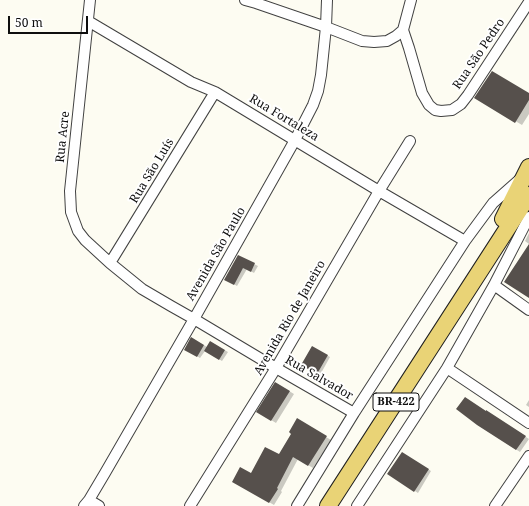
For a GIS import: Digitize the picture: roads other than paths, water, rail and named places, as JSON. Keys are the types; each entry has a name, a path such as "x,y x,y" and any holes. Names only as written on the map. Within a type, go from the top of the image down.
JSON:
{"main road":[{"name":"BR-422","path":"463,297 528,172"},
{"name":"BR-422","path":"328,506 529,195"}],"street":[{"name":"Rua Acre","path":"90,0 70,201 71,212 78,231 85,240 110,263"},
{"path":"245,0 326,27 362,41 374,42 387,41 403,30 411,0"},
{"name":"Avenida São Paulo","path":"86,503 118,451 194,319 295,140 313,105 318,91 321,75 326,27 326,0"},
{"name":"Rua São Pedro","path":"403,30 422,93 429,105 435,110 452,110 461,104 468,95 529,2"},
{"name":"Rua Fortaleza","path":"88,21 191,82 215,92 465,241"},
{"name":"Rua São Luís","path":"110,263 215,92"},
{"name":"Avenida Rio de Janeiro","path":"190,506 276,368 379,191 410,141"},
{"path":"297,506 354,413 465,241 493,203 528,172"},
{"path":"357,506 447,368 494,285 529,217"},
{"name":"Rua Salvador","path":"110,263 142,289 354,413"},
{"path":"494,285 529,310"},
{"path":"447,368 529,423"},
{"path":"495,506 529,456"},
{"path":"86,503 99,506"}]}
